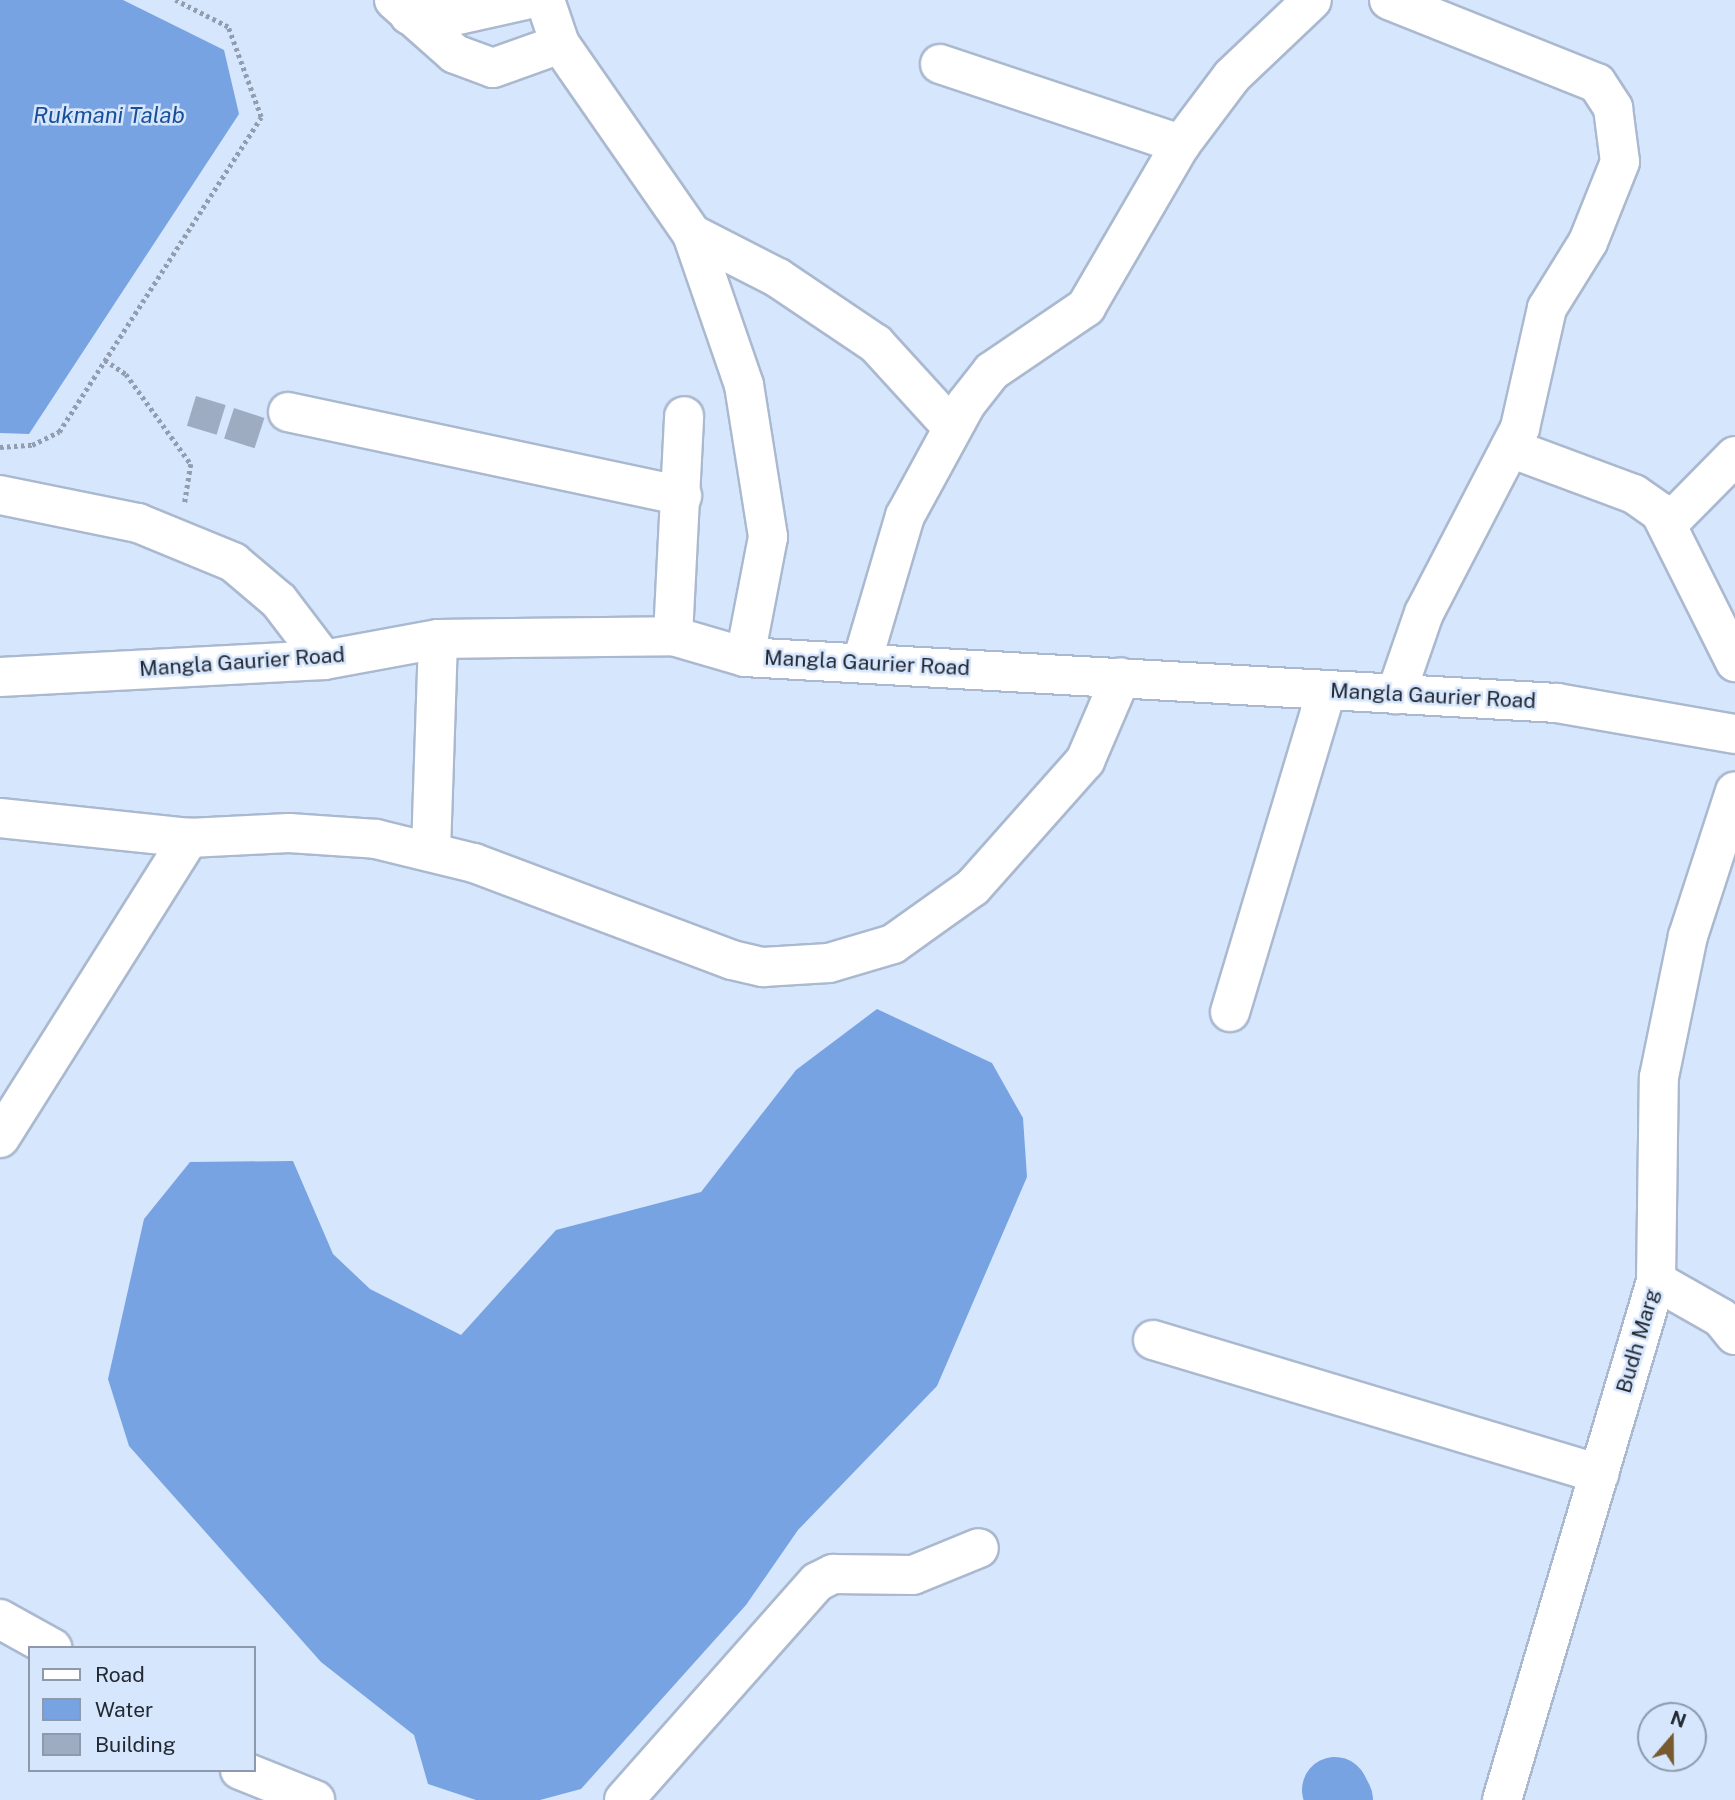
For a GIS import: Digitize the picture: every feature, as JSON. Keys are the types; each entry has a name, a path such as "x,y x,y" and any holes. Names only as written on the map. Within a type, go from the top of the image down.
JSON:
{"street":[{"path":"402,7 449,18 525,0"},
{"path":"545,0 560,44 692,234 744,385 760,465 768,537 745,657"},
{"path":"862,662 891,552 951,426 992,371 1062,327 1102,288 1181,144 1232,76 1312,0"},
{"path":"1389,0 1585,75 1613,108 1617,177 1547,308 1534,382 1510,448 1424,613 1396,694"},
{"path":"402,7 455,54 493,68 560,44"},
{"path":"940,64 1181,144"},
{"path":"692,234 778,278 876,344 951,426"},
{"path":"288,412 682,496"},
{"path":"673,636 684,416"},
{"path":"1510,448 1634,494 1667,525 1735,662"},
{"path":"1667,525 1735,456"},
{"path":"0,495 138,523 233,562 279,601 324,660"},
{"name":"Mangla Gaurier Road","path":"0,677 324,660 438,639 673,636 745,657 1121,677 1610,709 1735,734"},
{"path":"431,851 438,639"},
{"path":"0,818 188,838 338,834 431,851 732,960 763,967 828,963 893,944 965,895 1085,761 1121,677"},
{"path":"1230,1012 1326,691"},
{"name":"Budh Marg","path":"1502,1800 1656,1281 1659,1077 1688,936 1735,791"},
{"path":"0,1138 188,838"},
{"path":"1656,1281 1721,1318 1735,1335"},
{"path":"1153,1340 1599,1474"},
{"path":"624,1800 817,1582 833,1574 925,1572 979,1548"},
{"path":"0,1619 48,1646"},
{"path":"245,1772 314,1800"}],"path":[{"path":"0,447 32,445 59,432 261,117 228,27 175,0"},
{"path":"104,360 126,374 191,464 179,539"}],"water":[{"name":"Rukmani Talab","path":"0,0 123,0 224,50 239,114 29,434 0,433"},
{"path":"877,1009 992,1063 1023,1118 1027,1177 937,1386 798,1530 746,1605 581,1789 540,1800 476,1800 428,1784 414,1735 321,1662 129,1446 108,1379 144,1219 190,1162 293,1161 333,1254 370,1289 461,1335 556,1230 701,1192 796,1070"}],"building":[{"path":"196,396 226,405 217,435 187,426"},
{"path":"234,408 264,418 255,448 224,438"}],"waterway":[{"path":"1335,1790 1340,1800"}]}
